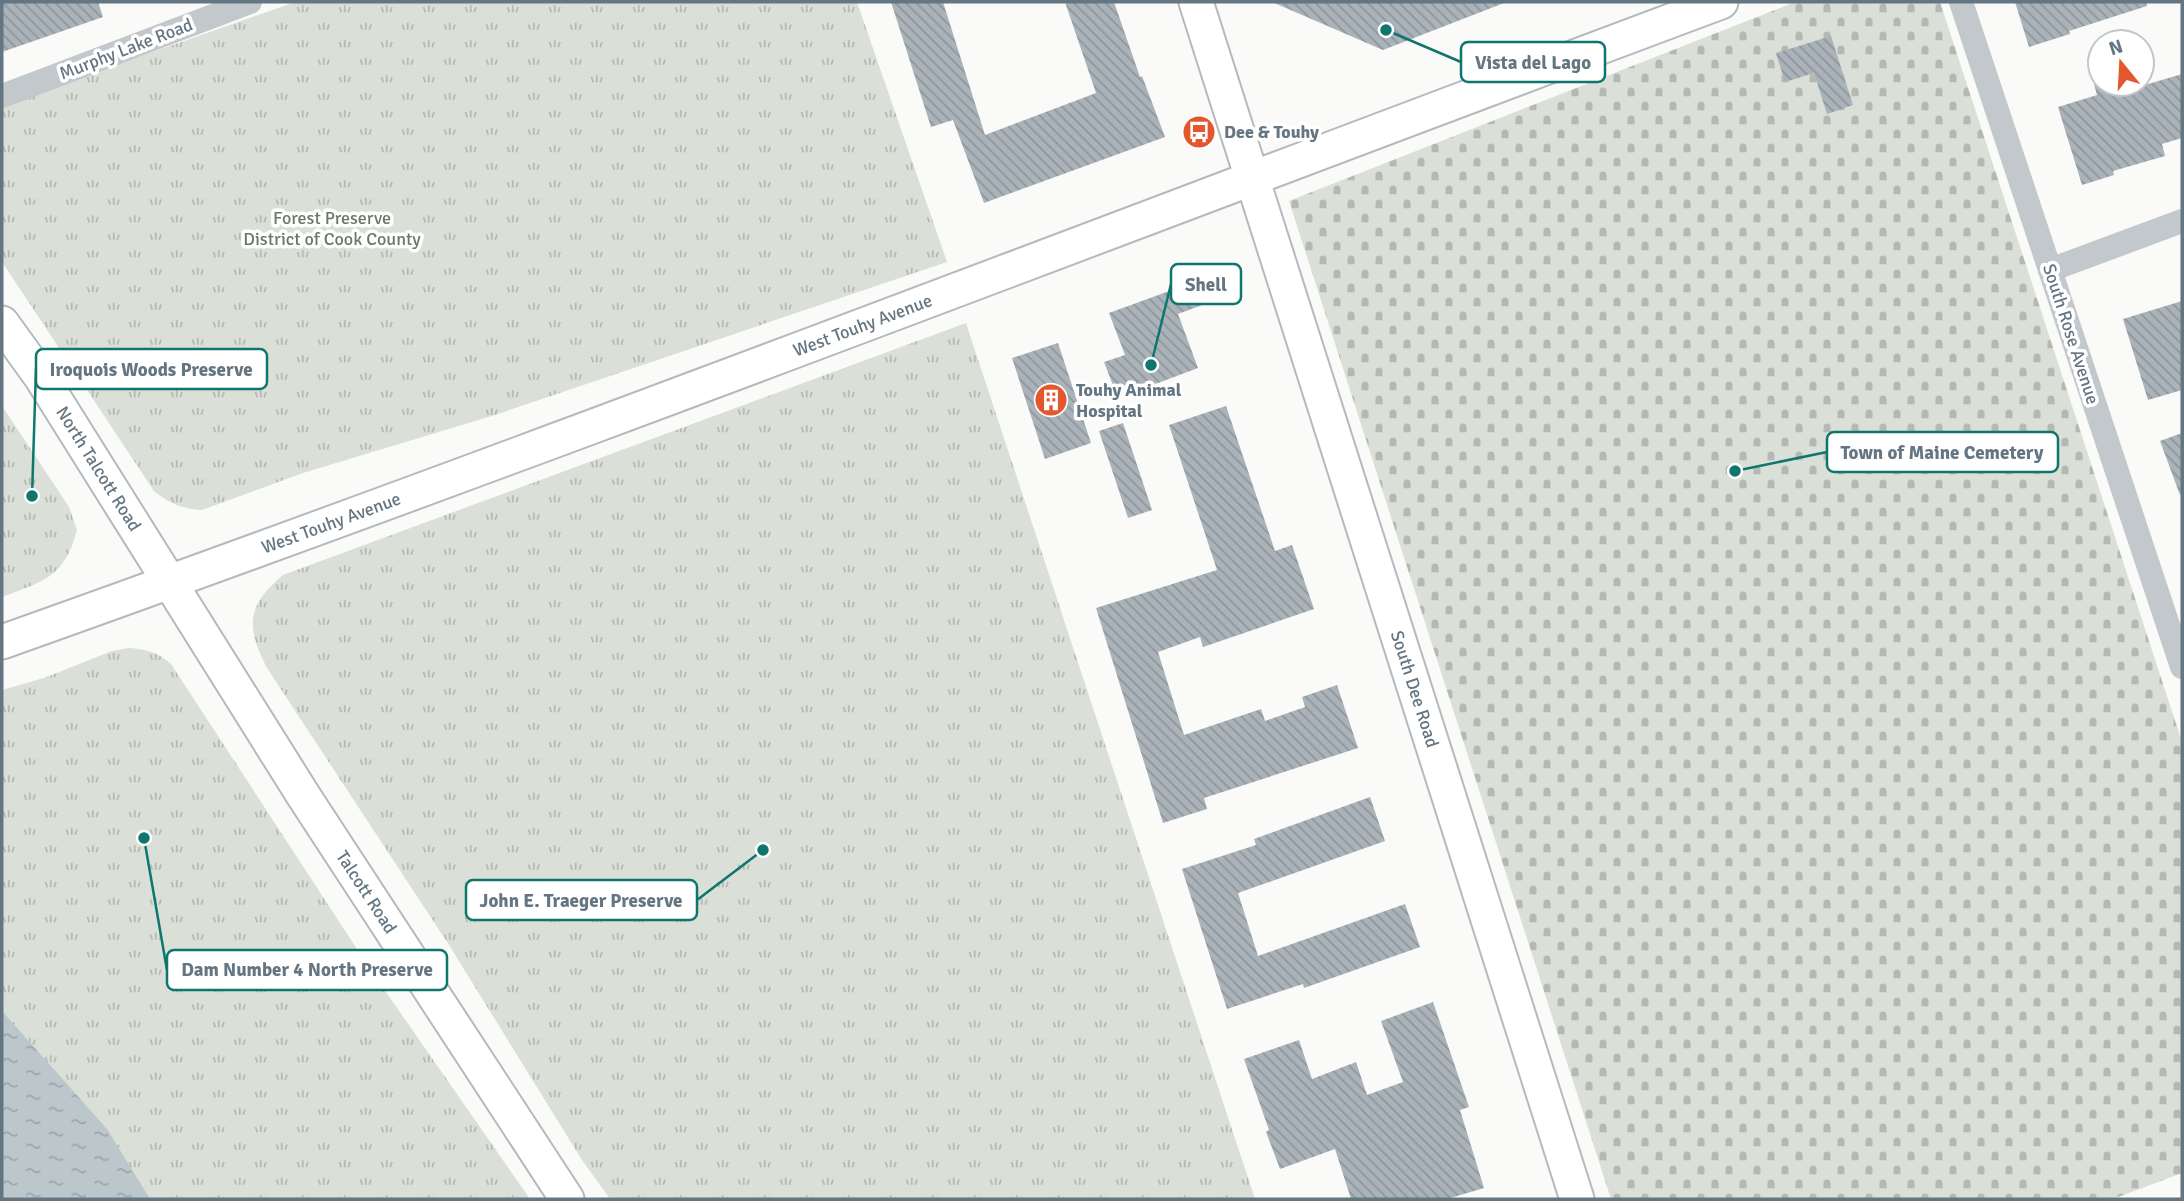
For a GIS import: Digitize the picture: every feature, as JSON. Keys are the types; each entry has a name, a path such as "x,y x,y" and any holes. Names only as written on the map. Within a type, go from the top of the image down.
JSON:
{"main road":[{"name":"South Dee Road","path":"1196,2 1577,1199"},
{"name":"West Touhy Avenue","path":"2,642 171,582 1721,2"},
{"name":"North Talcott Road","path":"2,323 41,377 171,582"},
{"name":"Talcott Road","path":"171,582 303,795 567,1199"}],"street":[{"name":"Murphy Lake Road","path":"2,96 250,2"},
{"name":"South Rose Avenue","path":"1961,2 2050,270 2176,624 2182,667"},
{"path":"2050,270 2182,221"}],"green space":[{"name":"Forest Preserve District of Cook County","path":"295,2 857,2 947,262 495,415 303,473 202,510 176,505 154,491 2,262 2,105"},
{"path":"1795,2 1940,2 2182,742 2182,1173 2113,1199 1611,1199 1289,201"},
{"path":"966,323 1255,1199 610,1199 582,1160 449,945 267,668 255,641 253,618 256,607 283,575"},
{"path":"2,406 69,507 77,530 72,546 59,568 30,587 2,597"},
{"path":"129,648 152,652 171,664 372,972 530,1199 2,1199 2,690 44,678 112,651"}],"water":[{"path":"2,1011 107,1129 150,1199 2,1199"}],"building":[{"path":"2,2 98,2 103,17 2,52"},
{"path":"891,2 943,2 985,135 1096,93 1065,2 1114,2 1140,77 1142,76 1165,137 984,203 953,120 931,127"},
{"path":"1272,2 1503,2 1504,3 1383,50"},
{"path":"2015,2 2146,2 2147,6 2029,47"},
{"path":"1831,36 1853,105 1827,114 1814,73 1785,82 1776,53"},
{"path":"2182,74 2182,138 2162,144 2165,156 2113,171 2114,175 2082,185 2058,107 2087,98 2156,98 2156,82"},
{"path":"1216,274 1224,297 1178,314 1198,368 1118,398 1104,362 1125,355 1109,313"},
{"path":"2182,301 2182,390 2148,400 2123,319"},
{"name":"Touhy Animal Hospital","path":"1058,343 1091,443 1045,459 1012,358"},
{"path":"1226,406 1275,551 1292,545 1314,609 1203,647 1200,637 1158,652 1184,735 1261,709 1265,721 1305,707 1302,697 1337,685 1358,748 1204,798 1207,809 1163,823 1096,608 1217,570 1169,425"},
{"path":"1123,423 1152,510 1128,518 1099,431"},
{"path":"2182,433 2182,494 2180,495 2160,441"},
{"path":"1370,797 1385,841 1238,893 1258,956 1405,904 1420,947 1304,988 1303,984 1227,1009 1182,869 1256,845 1254,839"},
{"path":"1433,1002 1469,1107 1460,1110 1484,1188 1447,1199 1351,1199 1335,1149 1280,1169 1244,1059 1299,1040 1312,1079 1356,1062 1367,1095 1403,1082 1381,1021"}],"place":[{"name":"Vista del Lago","path":"1386,30"},
{"name":"Dee & Touhy","path":"1199,132"},
{"name":"Shell","path":"1151,365"},
{"name":"Touhy Animal Hospital","path":"1051,400"},
{"name":"Town of Maine Cemetery","path":"1735,471"},
{"name":"Iroquois Woods Preserve","path":"32,496"},
{"name":"Dam Number 4 North Preserve","path":"144,838"},
{"name":"John E. Traeger Preserve","path":"763,850"}]}
